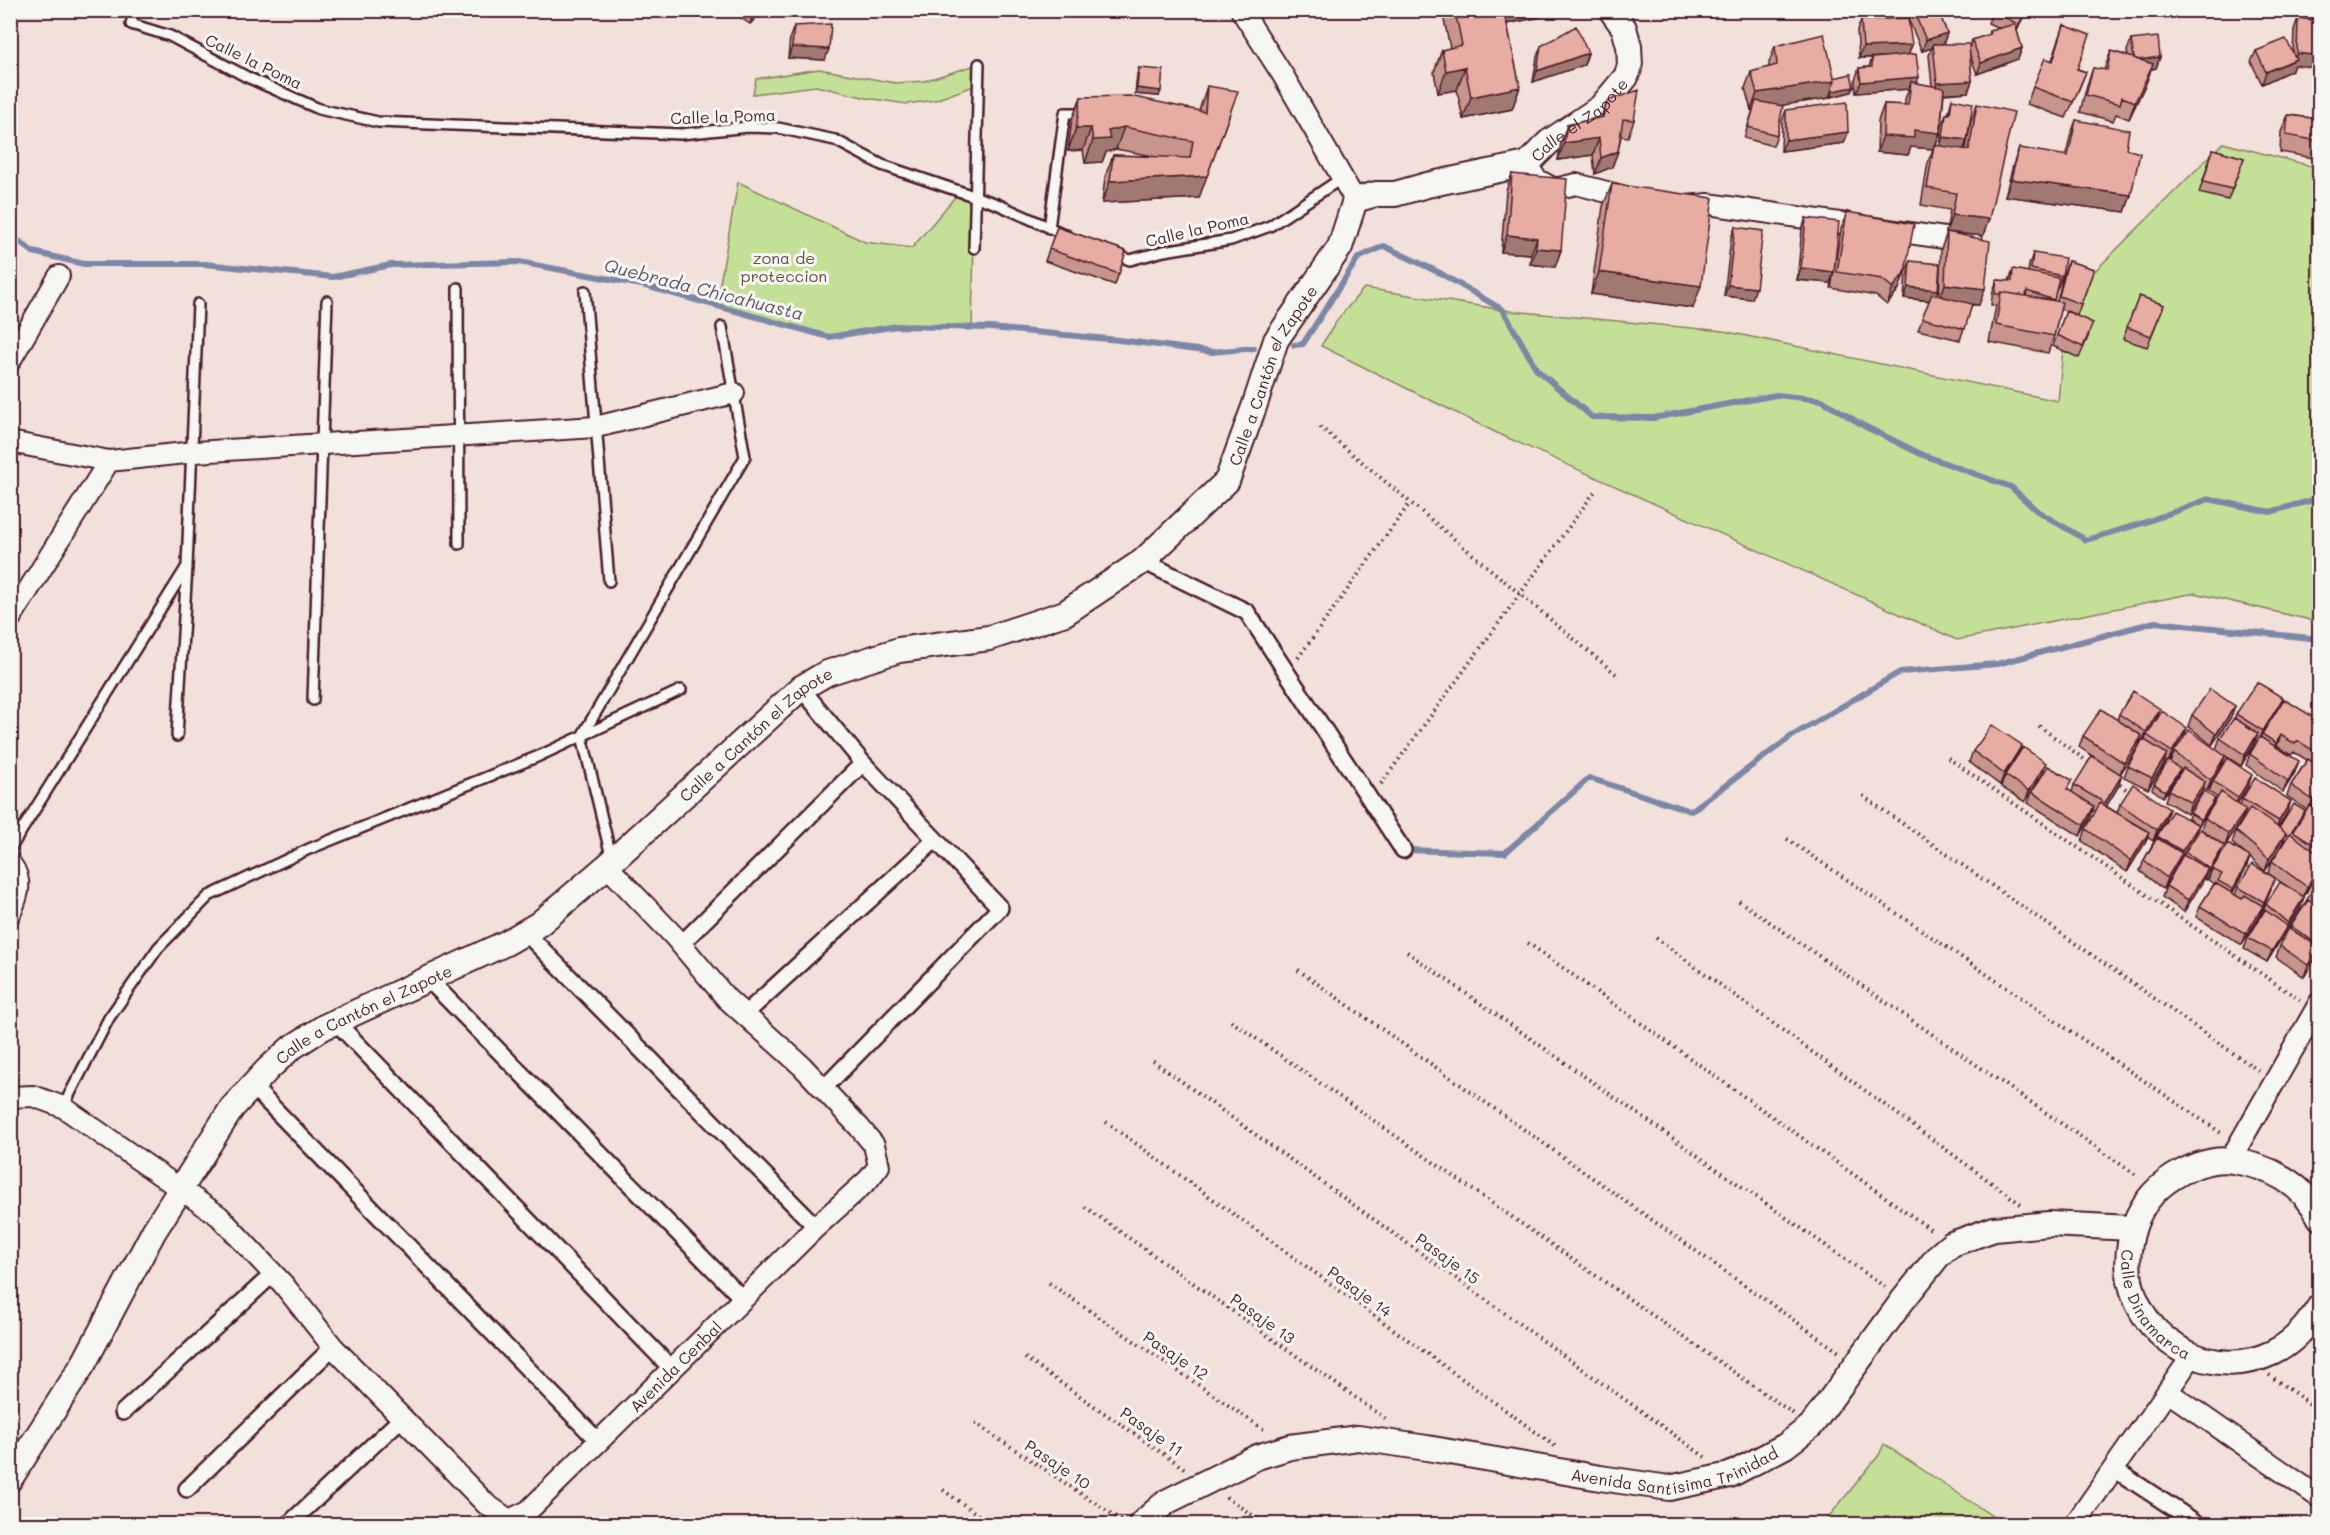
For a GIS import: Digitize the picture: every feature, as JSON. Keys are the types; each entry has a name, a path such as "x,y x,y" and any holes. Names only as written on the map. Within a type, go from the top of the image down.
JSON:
{"street":[{"path":"1241,10 1284,77 1355,200"},
{"name":"Calle el Zapote","path":"1355,200 1376,194 1395,194 1527,164 1549,142 1601,107 1626,77 1630,66 1629,46 1624,28 1611,10"},
{"path":"1527,164 1536,179 1556,189 1576,184 1658,206 1708,204 1973,242"},
{"name":"Calle a Cantón el Zapote","path":"10,1479 84,1363 154,1231 228,1115 252,1086 291,1048 335,1021 429,980 538,924 610,864 801,688 827,673 899,650 989,638 1065,613 1143,561 1227,481 1276,340 1340,247 1355,200"},
{"path":"10,361 59,276"},
{"path":"10,442 109,461 192,453 596,427 734,393"},
{"path":"10,619 109,461"},
{"path":"1143,561 1247,612 1403,850"},
{"path":"801,688 863,763 1000,908 824,1089"},
{"path":"681,944 863,763"},
{"path":"744,1015 935,840"},
{"path":"10,863 17,873 20,892 10,914"},
{"name":"Avenida Cenbal","path":"10,1097 33,1096 63,1107 219,1216 273,1274 333,1347 486,1503 509,1520 528,1511 816,1227 868,1180 879,1166 874,1145 824,1089 727,999 610,864"},
{"path":"525,932 816,1227"},
{"path":"429,980 743,1299"},
{"path":"2234,1152 2317,1007"},
{"path":"335,1021 672,1369"},
{"path":"252,1086 598,1441"},
{"name":"Calle Dinamarca","path":"2318,1209 2293,1184 2234,1152 2178,1173 2157,1189 2142,1208 2132,1228 2127,1259 2131,1290 2144,1318 2165,1340 2192,1356 2230,1363 2249,1361 2272,1353 2292,1341 2309,1324 2319,1306"},
{"name":"Avenida Santísima Trinidad","path":"1141,1524 1166,1502 1257,1457 1290,1447 1358,1438 1669,1488 1730,1475 1785,1446 1811,1426 1903,1300 1939,1255 1953,1245 1994,1229 2049,1224 2132,1228"},
{"path":"123,1412 273,1274"},
{"path":"187,1489 333,1347"},
{"path":"2075,1524 2192,1356"},
{"path":"2168,1392 2319,1498"},
{"path":"289,1524 403,1417"},
{"path":"2114,1469 2198,1524"}],"lane":[{"name":"Calle la Poma","path":"135,10 131,24 170,36 247,77 319,109 378,123 681,134 748,127 778,128 835,140 882,165 975,196 1076,239"},
{"path":"974,248 979,64"},
{"path":"1049,228 1065,113 1101,113"},
{"name":"Calle la Poma","path":"1102,250 1130,260 1164,251 1230,240 1270,226 1342,178"},
{"path":"458,288 459,544"},
{"path":"585,291 609,581"},
{"path":"313,699 327,301"},
{"path":"177,736 188,566 198,304"},
{"path":"610,864 582,735 745,457 722,327"},
{"path":"10,849 188,566"},
{"path":"63,1107 109,1018 139,974 158,948 209,896 309,849 539,756 681,690"}],"path":[{"path":"1320,427 1617,675"},
{"path":"1370,800 1596,490"},
{"path":"1287,673 1410,503"},
{"path":"2039,726 2094,767"},
{"path":"1948,758 2317,1007"},
{"path":"2113,780 2131,793"},
{"path":"1863,796 2274,1082"},
{"path":"1787,839 2234,1152"},
{"path":"1739,901 2157,1189"},
{"path":"1656,938 2049,1224"},
{"path":"1528,943 1953,1245"},
{"path":"1407,951 1903,1300"},
{"path":"1298,970 1857,1364"},
{"path":"1231,1021 1811,1426"},
{"name":"Pasaje 15","path":"1152,1061 1730,1475"},
{"name":"Pasaje 14","path":"1106,1122 1561,1450"},
{"name":"Pasaje 13","path":"1085,1207 1388,1420"},
{"name":"Pasaje 12","path":"1049,1283 1290,1447"},
{"name":"Pasaje 11","path":"1025,1358 1265,1524"},
{"path":"2249,1361 2319,1411"},
{"name":"Pasaje 10","path":"975,1423 1127,1524"},
{"path":"943,1490 992,1524"}],"green space":[{"path":"979,64 974,86 935,100 907,104 867,98 816,86 753,94 756,79 819,69 895,83 924,81"},
{"path":"2223,143 2319,168 2319,622 2195,593 1957,640 1497,433 1321,346 1338,319 1364,288 1511,311 1723,331 2058,401 2068,298"},
{"name":"zona de proteccion","path":"738,182 865,242 912,248 960,191 975,196 972,328 897,326 824,336 716,306"},
{"path":"1884,1444 2004,1524 1823,1524 1879,1455"}],"building":[{"path":"1455,10 1504,10 1520,87 1471,97 1465,67 1446,71 1442,50 1462,45"},
{"path":"1913,10 1938,10 1947,33 1926,40"},
{"path":"1993,10 2026,10 2019,24 1992,12"},
{"path":"1908,18 1912,45 1863,47 1861,20"},
{"path":"2298,18 2319,21 2319,56 2297,53"},
{"path":"831,24 829,49 792,47 794,26"},
{"path":"2015,24 2022,48 1981,63 1972,40 1990,34 1989,31"},
{"path":"2064,25 2090,35 2077,69 2086,72 2073,102 2033,87 2045,58 2053,61"},
{"path":"1576,26 1588,53 1537,71 1541,46"},
{"path":"1824,34 1835,81 1757,93 1751,72 1777,65 1775,46"},
{"path":"2158,37 2160,57 2138,60 2134,58 2131,40"},
{"path":"2286,39 2296,59 2266,72 2256,51"},
{"path":"1933,44 1969,44 1972,81 1937,83"},
{"path":"2111,51 2153,64 2135,102 2122,97 2120,104 2086,95 2093,68 2107,70"},
{"path":"1916,54 1919,77 1861,82 1859,68 1872,67 1872,58"},
{"path":"1139,68 1163,70 1161,91 1137,88"},
{"path":"1851,74 1854,87 1833,91 1834,78"},
{"path":"1911,82 1944,88 1940,133 1914,130 1914,138 1883,136 1884,104 1908,105"},
{"path":"1207,86 1238,91 1207,176 1110,181 1113,155 1190,158 1193,141 1124,127 1108,131 1110,139 1093,140 1091,128 1076,128 1081,97 1130,96 1205,112"},
{"path":"1639,90 1634,120 1623,119 1618,151 1601,158 1599,138 1564,143 1567,125 1603,117 1607,101"},
{"path":"1952,99 1973,103 1967,140 1943,137 1946,114 1950,114"},
{"path":"1756,101 1783,106 1777,135 1748,127"},
{"path":"1847,102 1848,132 1786,140 1786,110"},
{"path":"1977,104 2014,112 1989,219 1952,215 1956,193 1927,188 1934,145 1969,150"},
{"path":"2288,115 2319,119 2319,141 2286,135"},
{"path":"2076,120 2129,130 2126,149 2140,153 2131,195 2011,179 2019,148 2068,156"},
{"path":"2213,149 2244,158 2232,189 2203,182"},
{"path":"1512,174 1567,179 1561,250 1536,248 1537,238 1507,235"},
{"path":"1612,184 1713,198 1701,286 1599,272"},
{"path":"1847,212 1914,224 1905,272 1893,288 1882,279 1837,272"},
{"path":"1806,218 1839,222 1834,272 1801,268"},
{"path":"1057,227 1126,251 1119,274 1049,249"},
{"path":"1735,227 1763,231 1756,288 1728,285"},
{"path":"1947,232 1990,241 1985,289 1945,284"},
{"path":"2033,253 2065,258 2062,276 2031,269"},
{"path":"1910,261 1940,264 1938,290 1908,287"},
{"path":"2068,261 2094,269 2081,304 2059,296"},
{"path":"2013,269 2059,278 2054,300 2027,291 2026,296 2001,292 1995,294 1997,280 2012,281"},
{"path":"2001,292 2062,302 2054,336 1996,325"},
{"path":"1932,294 1972,304 1965,329 1922,318"},
{"path":"2139,296 2164,305 2151,336 2127,327"},
{"path":"2066,311 2093,323 2083,347 2057,335"},
{"path":"2257,682 2283,698 2263,731 2236,714"},
{"path":"2210,689 2235,706 2216,734 2192,715"},
{"path":"2133,691 2160,709 2146,732 2119,714"},
{"path":"2284,699 2313,717 2312,720 2319,724 2319,754 2298,741 2295,744 2281,735 2276,743 2262,734"},
{"path":"2101,709 2142,736 2124,763 2083,736"},
{"path":"2162,711 2187,728 2172,752 2147,735"},
{"path":"2234,718 2258,733 2245,755 2220,738"},
{"path":"1992,725 2022,745 2004,774 1973,751"},
{"path":"2189,730 2225,756 2211,780 2174,752"},
{"path":"2260,737 2299,761 2288,781 2250,754"},
{"path":"2143,739 2167,754 2152,778 2128,766"},
{"path":"2023,747 2046,763 2029,791 2005,775"},
{"path":"2092,756 2122,775 2105,803 2074,785"},
{"path":"2227,758 2252,775 2238,798 2213,781"},
{"path":"2308,759 2319,766 2319,788 2313,800 2291,785"},
{"path":"2168,761 2180,769 2165,791 2154,784"},
{"path":"2048,766 2072,780 2067,789 2094,806 2084,825 2032,792"},
{"path":"2183,768 2205,782 2191,803 2169,790"},
{"path":"2255,778 2291,801 2279,821 2242,799"},
{"path":"2133,784 2169,809 2157,830 2120,804"},
{"path":"2204,791 2215,799 2201,820 2190,813"},
{"path":"2221,792 2246,810 2229,834 2205,818"},
{"path":"2100,803 2149,832 2131,861 2086,829"},
{"path":"2294,804 2305,811 2289,835 2279,828"},
{"path":"2310,805 2319,812 2319,848 2293,831"},
{"path":"2250,808 2286,833 2269,859 2236,831"},
{"path":"2172,811 2199,825 2182,851 2157,836"},
{"path":"2200,829 2224,846 2210,869 2185,852"},
{"path":"2290,833 2319,855 2319,865 2307,887 2272,861"},
{"path":"2157,838 2182,853 2167,878 2144,860"},
{"path":"2228,844 2250,857 2233,889 2218,881 2222,874 2212,869"},
{"path":"2183,855 2208,869 2188,900 2166,886"},
{"path":"2252,864 2275,878 2264,902 2238,887"},
{"path":"2319,877 2319,897 2311,891"},
{"path":"2280,882 2304,897 2288,923 2266,904"},
{"path":"2215,883 2242,899 2245,895 2263,906 2246,934 2200,906"},
{"path":"2308,900 2319,908 2319,945 2291,926"},
{"path":"2265,910 2287,926 2272,951 2248,938"},
{"path":"2289,928 2319,947 2308,965 2280,946"}],"waterway":[{"name":"Quebrada Chicahuasta","path":"10,234 33,252 84,264 205,264 333,277 391,265 519,262 642,285 829,337 897,326 991,328 1119,340 1212,352 1254,348"},
{"name":"Quebrada Chicahuasta","path":"1294,345 1303,344 1358,258 1384,246 1440,273 1503,310 1537,370 1592,417 1653,418 1776,395 1822,400 1864,426 1923,455 2011,487 2037,511 2086,540 2143,523 2209,499 2270,512 2320,498"},
{"path":"1404,850 1505,853 1589,778 1691,811 1792,736 1900,672 1997,664 2155,622 2320,639"}]}
